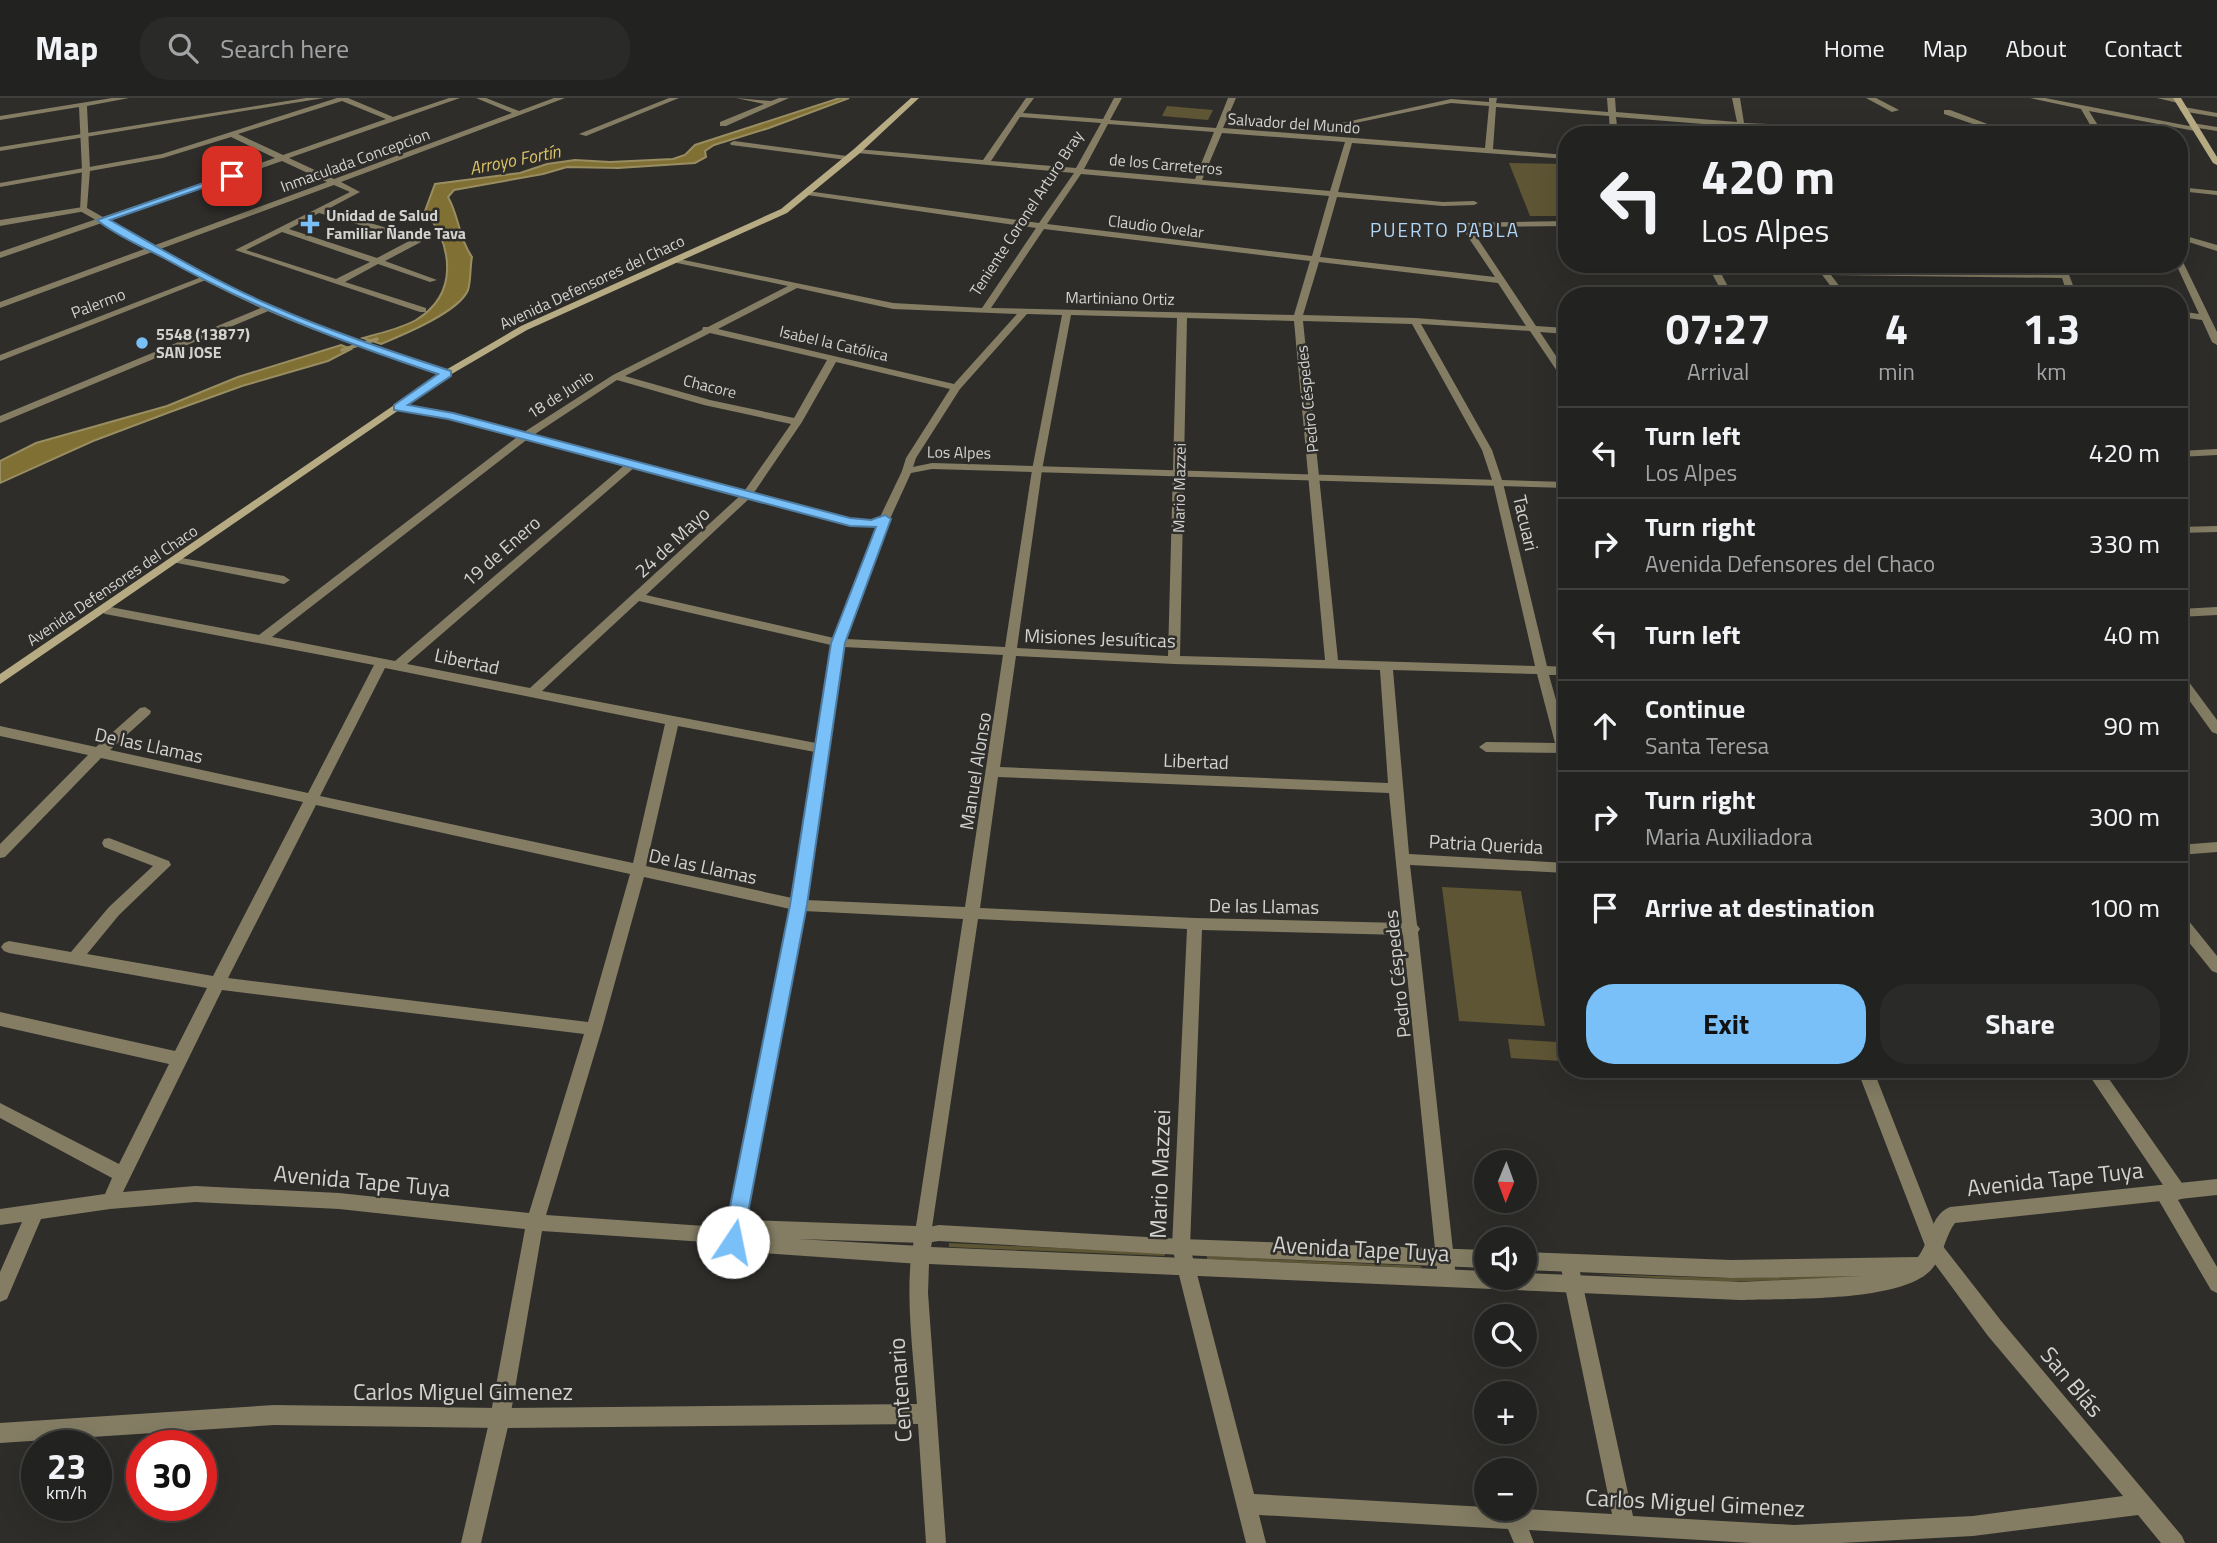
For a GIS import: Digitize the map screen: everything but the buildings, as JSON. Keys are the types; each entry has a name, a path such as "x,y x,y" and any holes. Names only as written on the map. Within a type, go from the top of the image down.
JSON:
{"main road":[{"name":"Avenida Defensores del Chaco","path":"0,680 447,373 535,323 764,222 807,193 915,98"},
{"path":"2177,99 2217,163"}],"street":[{"path":"0,118 83,101 125,98"},
{"path":"0,149 320,98"},
{"path":"0,185 163,156 343,98 394,120"},
{"path":"0,255 456,98"},
{"path":"480,98 518,113"},
{"name":"Inmaculada Concepcion","path":"0,305 561,98"},
{"path":"583,134 675,98"},
{"path":"740,98 769,103"},
{"path":"723,124 785,98"},
{"path":"986,162 1030,98"},
{"name":"Teniente Coronel Arturo Bray","path":"984,311 1079,171 1118,98"},
{"path":"1198,181 1232,98"},
{"path":"1611,98 1614,126"},
{"path":"1736,98 1741,125"},
{"path":"1870,98 1895,110"},
{"path":"2034,98 2217,129"},
{"path":"2161,98 2177,99"},
{"path":"1340,124 1446,100 1493,101 1614,114 1771,126"},
{"path":"83,101 86,170 83,209"},
{"path":"1489,152 1493,101"},
{"path":"2083,107 2095,126"},
{"path":"2184,109 2217,115"},
{"path":"1947,112 1987,126"},
{"name":"Salvador del Mundo","path":"1020,115 1558,156"},
{"path":"233,135 338,181 356,193 239,250 423,310"},
{"name":"Pedro Céspedes","path":"1332,665 1298,317 1349,141"},
{"path":"734,143 847,158"},
{"name":"de los Carreteros","path":"857,151 1443,204 1474,203"},
{"path":"2188,190 2217,193"},
{"name":"Claudio Ovelar","path":"807,193 1041,226 1502,281"},
{"path":"0,223 83,209 207,278 268,308 345,339 447,373"},
{"path":"320,211 418,240 337,282"},
{"path":"1558,223 1464,225 1558,366"},
{"path":"282,229 433,279"},
{"path":"2188,239 2217,248"},
{"name":"Martiniano Ortiz","path":"677,260 893,306 984,311 1415,321 1558,330"},
{"path":"1825,273 1836,287"},
{"path":"1995,273 2064,275 2069,287"},
{"path":"2184,273 2217,342"},
{"name":"Palermo","path":"0,358 207,278"},
{"name":"18 de Junio","path":"263,638 525,436 616,377 795,286"},
{"path":"2,416 268,308"},
{"path":"907,471 911,458 956,387 1024,312"},
{"name":"Manuel Alonso","path":"924,1235 995,772 1037,470 1068,313"},
{"path":"2188,315 2206,318"},
{"name":"Mario Mazzei","path":"1174,660 1182,316"},
{"name":"Tacuari","path":"1415,321 1487,450 1498,483 1542,671 1558,725"},
{"name":"Isabel la Católica","path":"706,329 956,387"},
{"name":"24 de Mayo","path":"531,694 747,495 797,422 833,358"},
{"name":"Chacore","path":"616,377 708,403 797,422"},
{"path":"398,407 449,415 860,524 872,524 885,519"},
{"path":"2188,454 2217,452"},
{"name":"19 de Enero","path":"397,666 631,465"},
{"name":"Los Alpes","path":"885,519 907,471 932,466 1558,485"},
{"path":"730,1235 798,905 838,643 885,519"},
{"path":"2188,530 2217,529"},
{"path":"176,560 284,580"},
{"name":"Misiones Jesuíticas","path":"638,597 838,643 1012,654 1558,671"},
{"name":"Libertad","path":"105,610 263,638 531,694 821,749"},
{"path":"2188,613 2217,611"},
{"path":"110,1201 178,1059 381,663"},
{"name":"Pedro Céspedes","path":"1386,666 1395,788 1447,1278"},
{"path":"2188,689 2217,729"},
{"path":"0,853 98,753 145,711"},
{"path":"471,1543 500,1418 535,1222 594,1029 638,872 672,722"},
{"name":"De las Llamas","path":"0,731 798,905 1195,924 1412,929"},
{"path":"1486,747 1558,748"},
{"name":"Libertad","path":"995,772 1395,788"},
{"path":"75,958 114,911 164,865 109,843"},
{"path":"2188,849 2217,847"},
{"name":"Patria Querida","path":"1404,859 1558,868"},
{"name":"Mario Mazzei","path":"1195,924 1181,1247 1256,1543"},
{"path":"2188,930 2217,967"},
{"path":"9,947 217,983 594,1029"},
{"path":"0,1019 178,1059"},
{"name":"San Blás","path":"1868,1078 1929,1258 1995,1329 2175,1543"},
{"path":"2099,1078 2171,1192 2217,1284"},
{"path":"0,1110 122,1174"},
{"name":"Avenida Tape Tuya","path":"0,1217 110,1201 195,1194 326,1200 535,1222 730,1235 920,1255 1740,1291 1851,1286 1898,1280 1929,1258 1940,1228 1950,1215 2217,1187"},
{"path":"0,1293 35,1212"},
{"name":"Avenida Tape Tuya","path":"730,1235 939,1233 1181,1247 1474,1258"},
{"name":"Centenario","path":"924,1235 920,1255 919,1293 936,1543"},
{"path":"1537,1261 1731,1269 1929,1258"},
{"path":"1569,1262 1624,1523"},
{"name":"Carlos Miguel Gimenez","path":"0,1433 274,1415 500,1418 926,1414"},
{"name":"Carlos Miguel Gimenez","path":"1245,1504 1474,1515"},
{"name":"Carlos Miguel Gimenez","path":"1537,1518 1624,1523 1796,1539 1973,1526 2142,1504"},
{"path":"1516,1521 1524,1543"}],"shaded area":[{"path":"840,98 849,98 714,145 705,151 706,157 695,163 618,168 567,167 454,190 448,197 464,243 472,257 468,290 454,306 403,335 381,344 363,338 416,320 430,309 439,297 445,283 446,254 425,211 435,184 520,173 547,164 575,160 610,162 673,159 685,155 695,145"},
{"path":"1167,106 1213,110 1208,120 1162,116"},
{"path":"1509,163 1558,164 1558,216 1530,216"},
{"path":"341,345 351,349 328,361 242,386 93,441 0,483 0,461 36,443 167,406 238,377"},
{"path":"1442,887 1521,891 1545,1026 1459,1021"},
{"path":"1508,1039 1557,1042 1558,1061 1511,1058"},
{"path":"949,1243 1164,1253 1165,1256 949,1247"},
{"path":"1207,1256 1420,1266 1422,1268 1207,1259"},
{"path":"1888,1272 1890,1276 1724,1282 1591,1274 1723,1278"}],"waterway":[{"name":"Arroyo Fortín","path":"342,350 377,339"}],"place":[{"name":"Unidad de Salud Familiar Ñande Tava","path":"310,224"},
{"name":"5548 (13877) SAN JOSE","path":"142,343"}],"district":[{"name":"PUERTO PABLA","path":"1445,230"}],"route":[{"path":"232,176 102,220 217,284 268,308 345,339 447,373 398,407 449,415 850,522 872,524 885,519 838,643 798,905 733,1242"}]}
